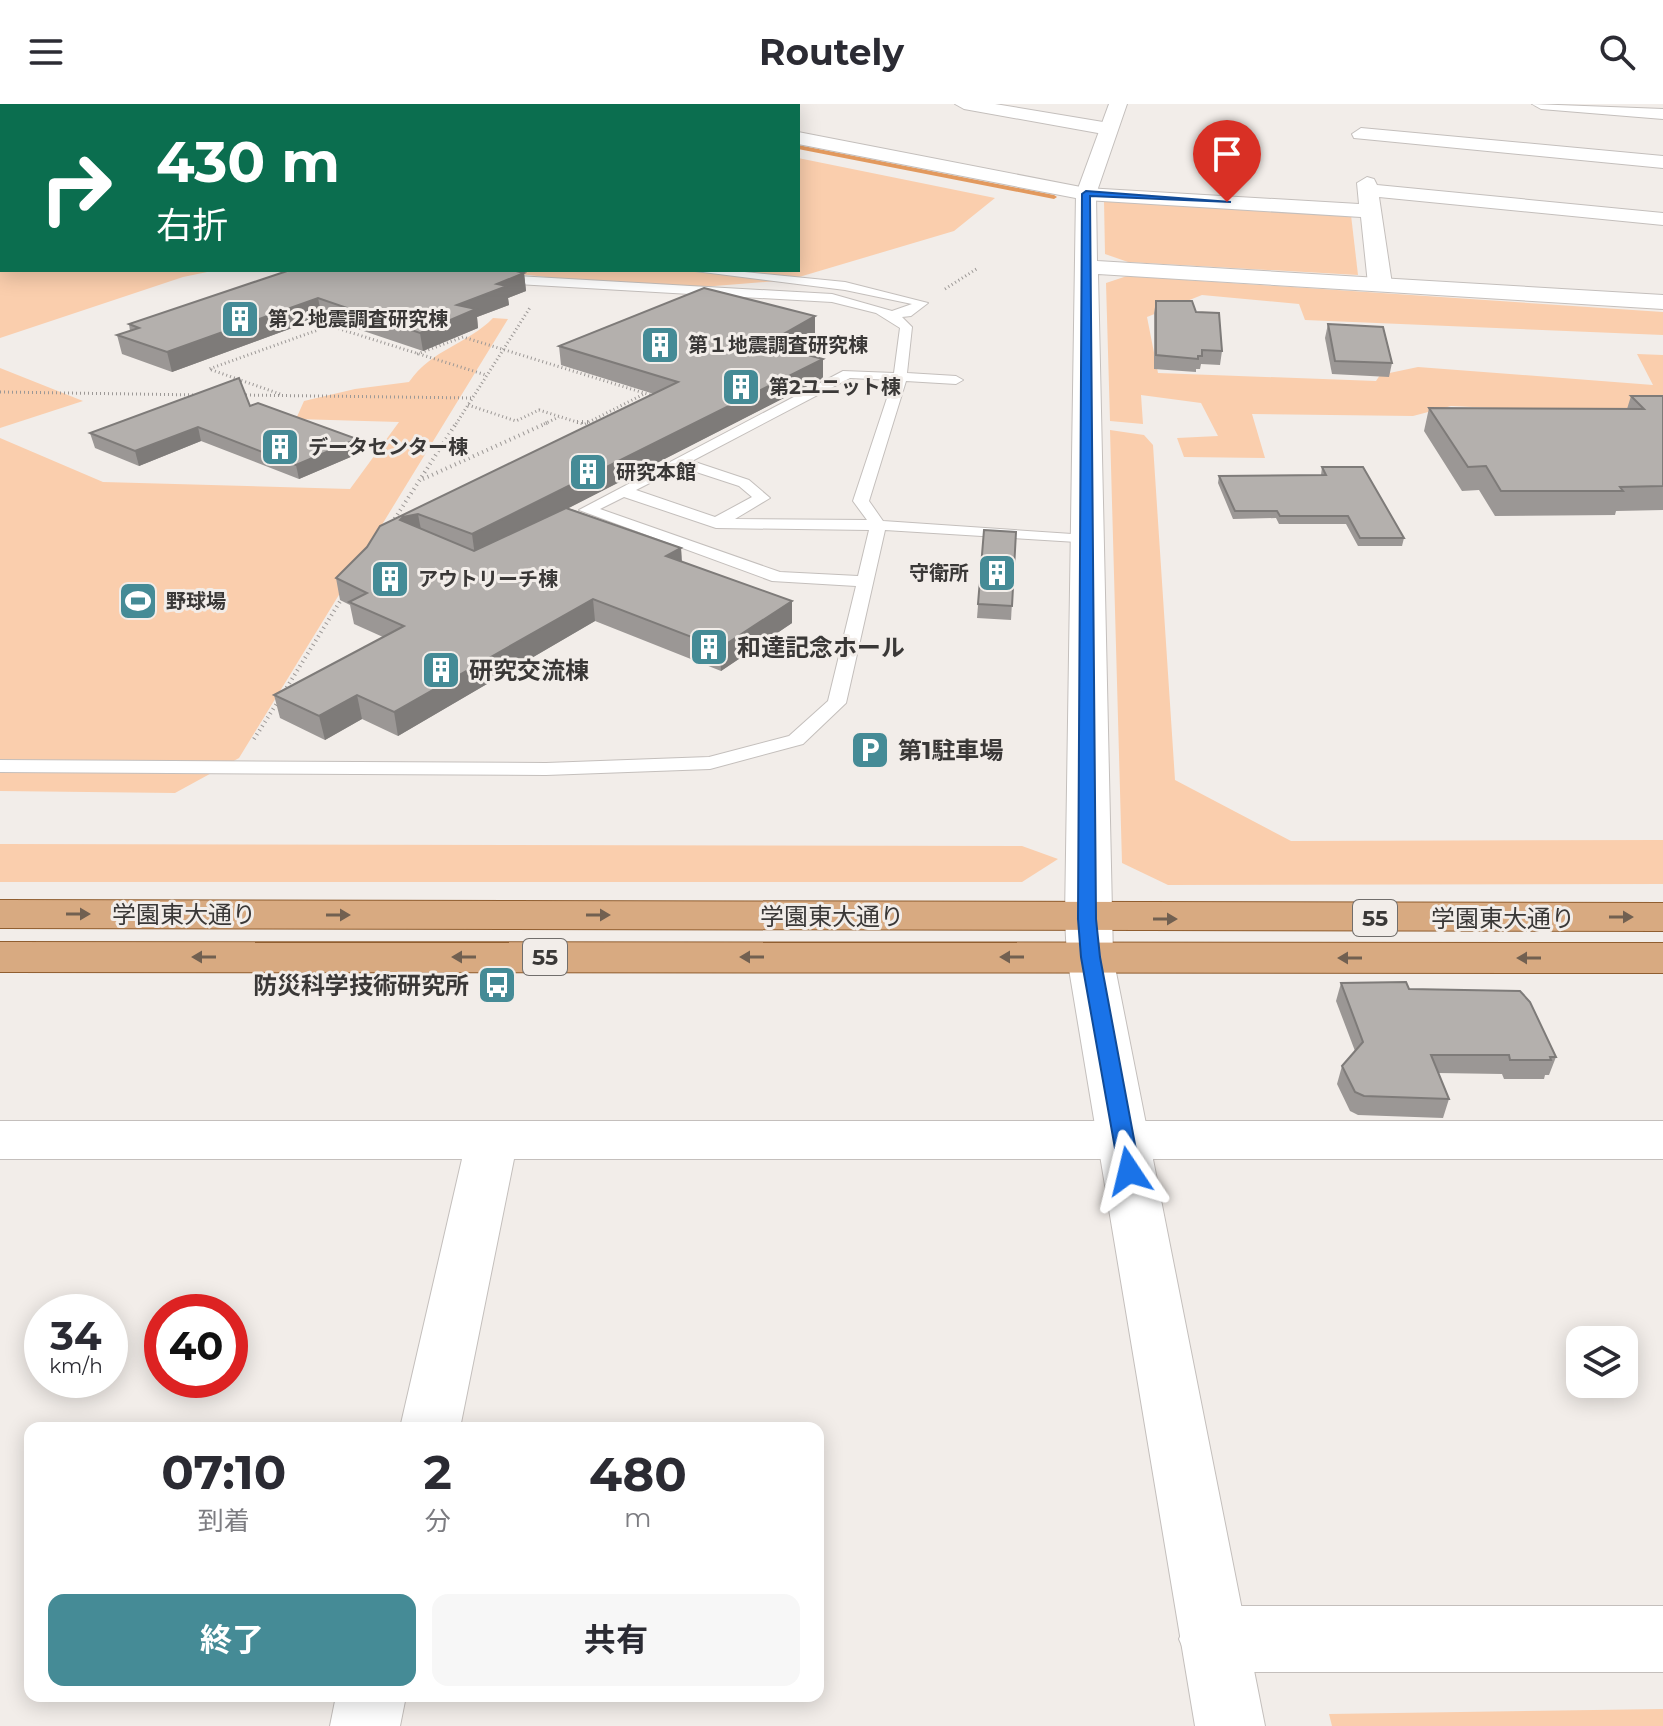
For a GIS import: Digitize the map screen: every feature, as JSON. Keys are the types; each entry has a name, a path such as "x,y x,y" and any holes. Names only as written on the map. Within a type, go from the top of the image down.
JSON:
{"main road":[{"name":"学園東大通り","path":"0,914 1088,938 1663,958"},
{"name":"学園東大通り","path":"0,957 1088,938 1663,917"}],"street":[{"path":"964,104 1114,117 1086,203 1088,938 1230,1726"},
{"path":"1541,104 1663,114"},
{"path":"1380,284 1360,127 1663,162"},
{"path":"800,138 1086,203"},
{"path":"800,155 1086,203 1369,200 1663,219"},
{"path":"1088,267 1663,302"},
{"path":"0,1140 1663,1140"},
{"path":"431,1422 492,1141"},
{"path":"1213,1639 1663,1639"},
{"path":"365,1726 370,1702"}],"lane":[{"path":"711,272 845,286 940,312"},
{"path":"0,766 546,769 710,763 796,740 837,703 878,525 861,501 900,378 906,327 893,314 867,304 832,298 485,278"},
{"path":"893,314 917,307"},
{"path":"864,581 778,577 580,513 848,374 956,380"},
{"path":"680,462 744,483 762,498 716,523"},
{"path":"623,491 716,523 878,525 1087,540"}],"path":[{"path":"917,307 978,268"},
{"path":"389,528 546,282"},
{"path":"308,319 487,376"},
{"path":"284,396 209,369 329,326"},
{"path":"417,354 463,337 666,400"},
{"path":"0,392 205,395"},
{"path":"516,421 539,410 584,424 645,394"},
{"path":"237,395 473,398"},
{"path":"468,405 535,428"},
{"path":"421,480 560,416"},
{"path":"237,767 348,588"}],"shaded area":[{"path":"800,158 995,198 954,231 789,280 665,290 502,272 800,272"},
{"path":"1104,200 1351,215 1358,275 1128,262 1105,254"},
{"path":"0,272 207,272 183,277 0,338"},
{"path":"1127,276 1663,312 1663,335 1305,320 1299,304 1202,295 1147,317 1158,373 1376,381 1380,375 1418,367 1653,385 1637,354 1663,355 1663,416 1451,406 1413,416 1252,414 1265,458 1184,457 1177,438 1218,436 1201,403 1141,395 1143,424 1110,421 1106,283"},
{"path":"493,318 508,319 239,758 175,793 0,791 0,438 103,482 350,489 399,422 296,419 304,401 355,389 409,382 428,362"},
{"path":"0,368 83,401 0,428"},
{"path":"1110,430 1144,435 1153,445 1175,780 1291,841 1663,840 1663,884 1168,885 1122,863"},
{"path":"0,844 1022,846 1058,859 1022,882 0,882"},
{"path":"1663,1709 1663,1726 1332,1726 1329,1714"}],"building":[{"path":"284,272 524,273 497,284 507,286 457,305 476,309 420,333 318,298 167,352 117,335 139,328 129,324"},
{"path":"704,288 815,316 766,344 823,359 472,534 418,514 400,520 474,551 566,508 681,548 666,556 792,601 720,648 593,599 394,712 357,695 319,716 274,695 404,626 349,602 367,593 336,578 367,547 380,526 678,382 559,346"},
{"path":"1156,301 1192,301 1196,312 1219,313 1222,351 1202,350 1202,356 1198,359 1156,355"},
{"path":"1328,324 1383,327 1392,363 1335,361"},
{"path":"239,378 250,406 258,403 357,439 296,465 198,427 135,451 90,433"},
{"path":"1631,396 1663,396 1663,486 1620,487 1623,491 1501,491 1486,466 1468,467 1429,408 1644,409"},
{"path":"1322,467 1363,467 1404,538 1360,538 1348,516 1280,516 1277,511 1235,511 1219,476 1326,475"},
{"name":"守衛所","path":"984,530 1016,532 1012,606 978,604"},
{"path":"1406,982 1409,989 1520,991 1530,1002 1556,1057 1550,1057 1551,1060 1510,1060 1509,1055 1431,1055 1449,1099 1364,1096 1355,1092 1342,1066 1363,1042 1341,983"}],"waterway":[{"path":"800,147 1054,197"}],"place":[{"name":"第２地震調査研究棟","path":"240,319"},
{"name":"第１地震調査研究棟","path":"660,345"},
{"name":"第2ユニット棟","path":"741,387"},
{"name":"データセンター棟","path":"280,447"},
{"name":"研究本館","path":"588,472"},
{"name":"守衛所","path":"997,573"},
{"name":"アウトリーチ棟","path":"390,579"},
{"name":"野球場","path":"138,601"},
{"name":"和達記念ホール","path":"709,647"},
{"name":"研究交流棟","path":"441,670"},
{"name":"第1駐車場","path":"870,750"},
{"name":"防災科学技術研究所","path":"497,985"}],"route":[{"path":"1129,1171 1090,957 1087,919 1086,194 1227,202"}]}
